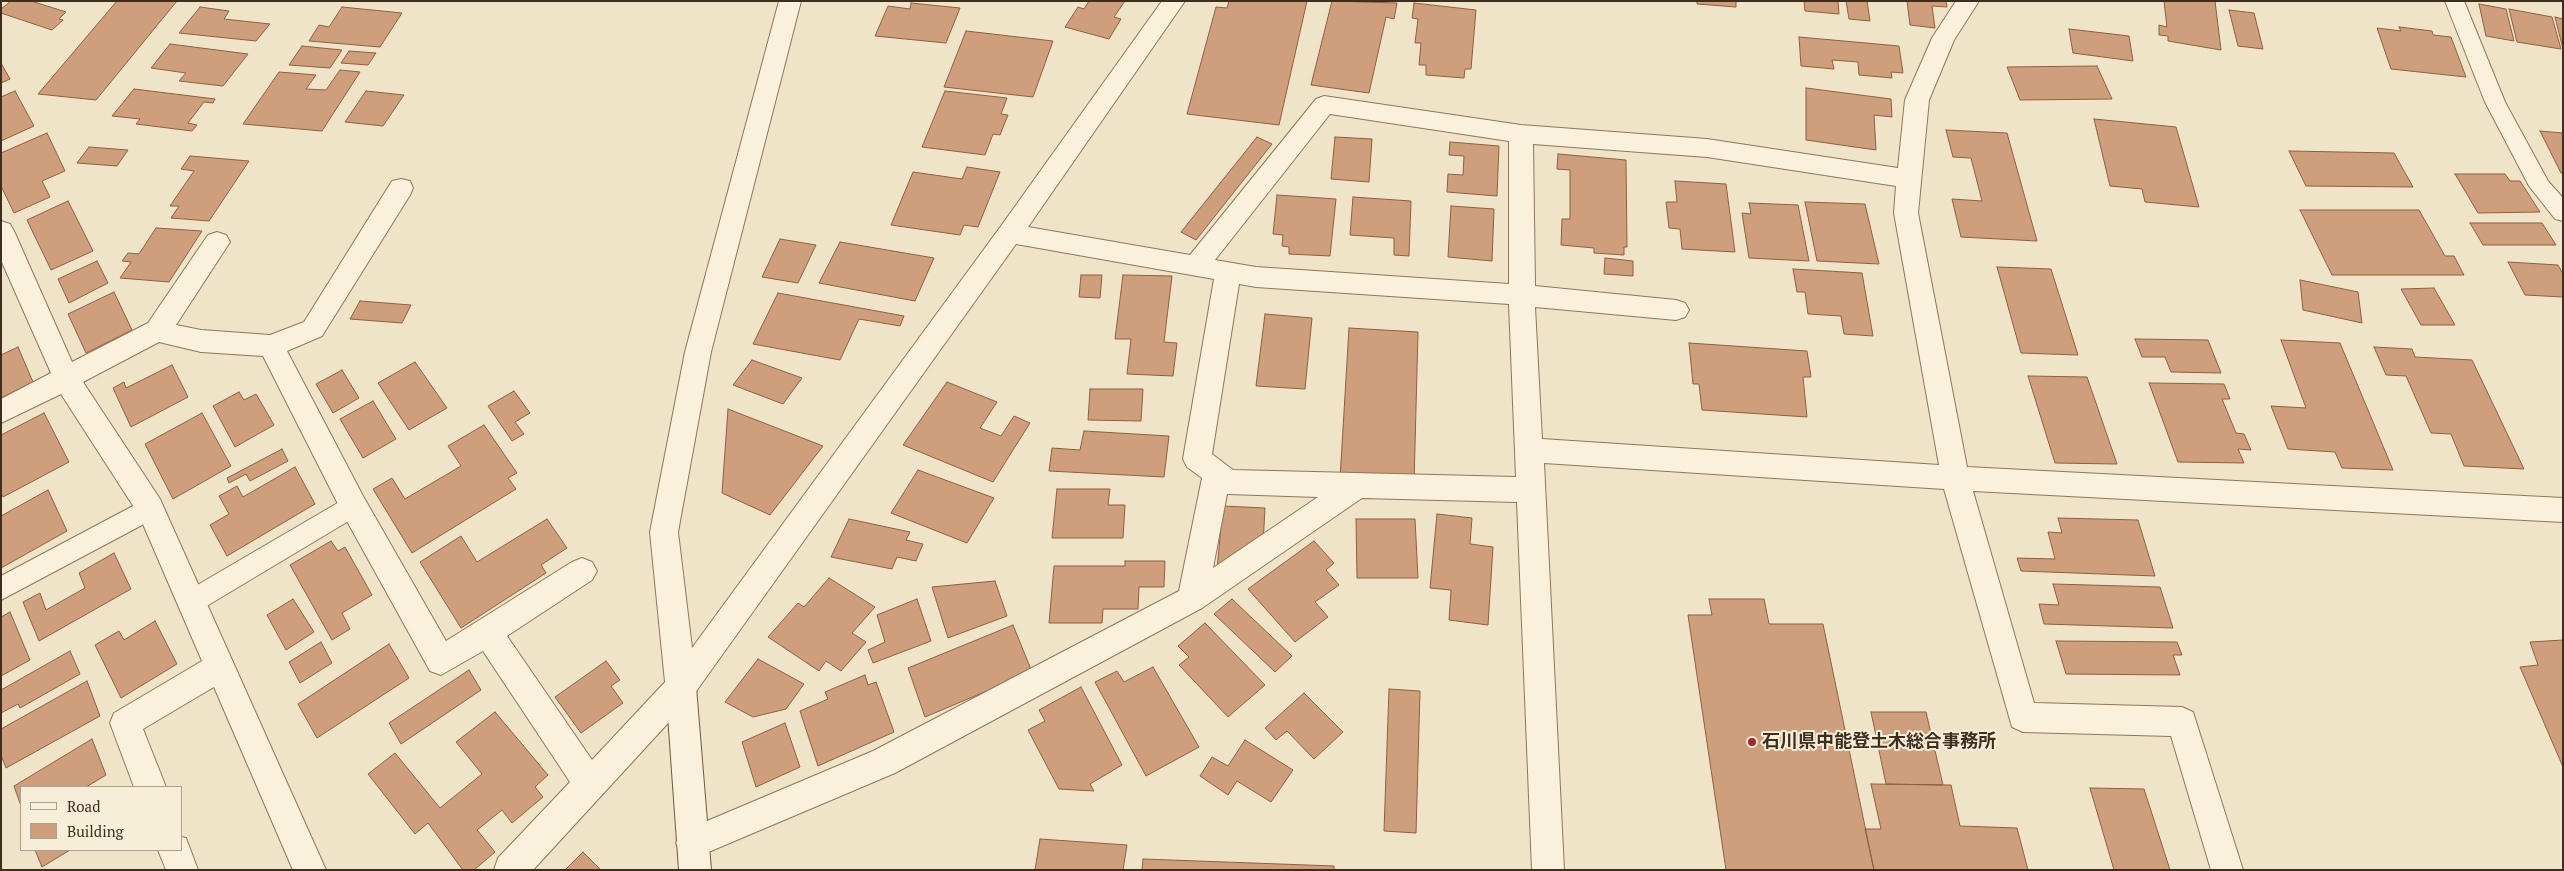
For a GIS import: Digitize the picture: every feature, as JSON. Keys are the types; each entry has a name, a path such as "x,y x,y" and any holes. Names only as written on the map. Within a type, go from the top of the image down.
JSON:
{"street":[{"path":"790,1 698,352 664,532 681,687 693,856 884,762 1192,599 1358,485"},
{"path":"510,870 681,687 1010,233 1174,1"},
{"path":"1968,1 1943,38 1917,100 1906,214 1955,478 2023,717 2182,722 2227,870"},
{"path":"1196,266 1324,105 1521,134 1707,148 1910,179"},
{"path":"1521,134 1522,295 1548,870"},
{"path":"157,331 201,341 271,346 313,329 402,188"},
{"path":"1,231 67,380 150,508 310,870"},
{"path":"1010,233 1256,277 1522,295 1676,310"},
{"path":"1,412 67,380 157,331 217,242"},
{"path":"1228,272 1197,459 1228,482 1531,490"},
{"path":"271,346 353,505 441,661 582,571"},
{"path":"1529,450 1955,478 2563,510"},
{"path":"1192,599 1217,473"},
{"path":"487,632 590,784"},
{"path":"150,786 125,724 220,667"},
{"path":"174,851 182,870"}],"lane":[{"path":"2454,1 2495,102 2540,186 2563,213"},
{"path":"191,602 353,505"},
{"path":"1,590 150,508"}],"building":[{"path":"11,1 31,1 66,12 59,19 63,20 52,30 1,13 1,9"},
{"path":"117,1 177,1 96,100 38,94"},
{"path":"1089,1 1125,1 1114,17 1121,19 1109,39 1065,27 1078,7 1084,9"},
{"path":"1229,1 1307,1 1279,125 1187,114 1216,7 1227,8"},
{"path":"1332,1 1397,3 1394,19 1386,17 1369,93 1311,85"},
{"path":"1697,1 1736,1 1736,7 1697,4"},
{"path":"1804,1 1838,1 1839,14 1805,11"},
{"path":"1846,1 1867,1 1870,21 1849,19"},
{"path":"1907,1 1946,1 1947,7 1932,6 1935,28 1910,25"},
{"path":"2164,1 2215,1 2221,50 2168,41 2168,36 2159,35 2159,25 2167,27"},
{"path":"911,3 960,8 946,43 875,36 888,6 910,9"},
{"path":"1414,3 1476,10 1471,69 1465,69 1464,78 1426,75 1426,65 1419,65 1421,43 1415,43 1418,19 1412,18"},
{"path":"2479,4 2506,9 2514,41 2486,36"},
{"path":"200,7 229,11 224,19 270,24 256,41 179,33"},
{"path":"342,7 402,13 380,47 309,41 319,25 329,27"},
{"path":"2509,9 2552,17 2561,49 2517,42"},
{"path":"2229,10 2254,13 2263,49 2238,46"},
{"path":"2555,17 2563,19 2563,49"},
{"path":"2399,27 2432,31 2433,35 2451,37 2466,77 2391,69 2377,28 2401,31"},
{"path":"2069,29 2129,36 2133,61 2073,53"},
{"path":"966,31 1053,41 1033,97 944,87"},
{"path":"1799,37 1899,46 1903,73 1891,72 1892,78 1859,75 1858,62 1832,60 1834,69 1801,66"},
{"path":"170,44 248,54 223,86 179,81 186,73 151,68"},
{"path":"302,46 342,50 330,68 289,65"},
{"path":"349,51 376,53 368,65 341,63"},
{"path":"1,63 10,79 1,83"},
{"path":"2097,66 2112,99 2020,100 2007,67"},
{"path":"340,70 360,72 322,131 243,124 279,72 316,75 306,89 326,90"},
{"path":"1806,88 1891,99 1892,117 1874,115 1876,150 1806,140"},
{"path":"134,89 215,99 213,103 204,102 188,123 197,125 192,131 136,124 140,119 112,116"},
{"path":"15,91 34,126 1,141 1,97"},
{"path":"366,91 404,95 383,126 345,122"},
{"path":"945,91 1007,98 1001,114 1008,115 1000,135 993,134 985,155 922,147"},
{"path":"2094,119 2176,127 2199,207 2145,202 2142,189 2110,186"},
{"path":"1946,130 2007,133 2037,241 1961,237 1952,199 1982,201 1971,158 1953,157"},
{"path":"2540,131 2563,133 2563,173 2561,173"},
{"path":"47,133 65,171 42,181 50,197 14,213 1,186 1,153"},
{"path":"1257,137 1272,144 1196,240 1181,232"},
{"path":"1335,137 1372,139 1369,182 1331,179"},
{"path":"1450,142 1499,146 1497,196 1447,192 1448,174 1463,175 1464,156 1449,155"},
{"path":"89,147 128,150 117,166 77,163"},
{"path":"2289,151 2394,153 2413,187 2306,186"},
{"path":"1558,154 1626,160 1627,247 1624,247 1624,255 1594,253 1594,248 1561,245 1562,219 1570,219 1570,170 1557,169"},
{"path":"190,156 249,161 209,221 171,218 179,206 170,206 194,171 181,169"},
{"path":"967,167 1000,172 978,227 964,225 960,235 891,225 913,172 962,179"},
{"path":"2455,174 2505,174 2510,181 2520,181 2540,212 2478,213"},
{"path":"1675,181 1726,184 1735,252 1682,249 1680,229 1669,228 1666,202 1677,202"},
{"path":"1277,195 1336,199 1330,256 1289,254 1289,247 1282,246 1283,235 1273,234"},
{"path":"1353,197 1411,201 1409,256 1394,255 1394,238 1350,235"},
{"path":"68,201 93,251 51,270 27,220"},
{"path":"1805,202 1865,204 1879,264 1817,261"},
{"path":"1749,203 1798,205 1809,261 1749,258 1742,213 1751,214"},
{"path":"1451,206 1494,209 1492,261 1448,257"},
{"path":"2300,210 2419,210 2445,256 2454,256 2464,275 2332,275"},
{"path":"2470,223 2542,223 2556,245 2483,245"},
{"path":"156,228 202,231 169,282 120,278 131,262 122,261 128,253 139,254"},
{"path":"780,239 816,245 798,283 762,277"},
{"path":"840,242 934,258 915,301 819,283"},
{"path":"1605,258 1633,261 1633,276 1604,274"},
{"path":"97,261 108,283 69,303 58,279"},
{"path":"2508,262 2558,265 2563,274 2563,297 2525,295"},
{"path":"1997,267 2051,269 2078,355 2021,353"},
{"path":"1793,269 1862,273 1873,336 1844,334 1841,316 1808,314 1805,292 1797,292"},
{"path":"1081,275 1102,275 1100,298 1079,297"},
{"path":"1123,275 1172,276 1164,342 1177,343 1173,376 1127,374 1131,339 1115,339"},
{"path":"2300,280 2358,292 2362,323 2303,310"},
{"path":"2434,288 2455,325 2421,325 2401,289"},
{"path":"114,292 132,330 86,353 68,314"},
{"path":"778,293 904,316 900,326 859,319 840,360 753,344"},
{"path":"360,301 411,305 402,323 350,319"},
{"path":"1265,314 1312,318 1305,389 1256,386"},
{"path":"1349,328 1418,332 1414,484 1340,479"},
{"path":"2135,339 2208,340 2221,373 2171,372 2165,357 2142,357"},
{"path":"2281,340 2340,343 2393,470 2342,468 2335,452 2288,449 2271,406 2306,408"},
{"path":"1689,343 1807,351 1811,377 1803,377 1807,417 1702,410 1699,384 1693,384"},
{"path":"18,347 33,382 1,398 1,355"},
{"path":"2374,347 2412,349 2415,357 2472,360 2524,469 2464,466 2451,434 2431,433 2406,376 2386,375"},
{"path":"752,360 802,378 783,404 733,385"},
{"path":"415,362 447,408 409,430 378,383"},
{"path":"172,365 188,397 131,427 113,388 124,382 126,388"},
{"path":"342,370 359,398 333,413 316,384"},
{"path":"2028,376 2087,377 2117,464 2055,463"},
{"path":"947,382 997,402 980,428 1001,436 1014,416 1030,423 993,482 903,445"},
{"path":"2149,383 2224,384 2230,399 2222,399 2236,433 2244,434 2251,450 2238,449 2244,463 2178,462"},
{"path":"1090,389 1143,389 1141,421 1088,420"},
{"path":"514,391 530,413 515,422 524,434 512,441 488,406"},
{"path":"239,392 244,400 256,394 274,425 235,447 213,406"},
{"path":"373,401 396,439 363,458 340,419"},
{"path":"728,409 823,446 770,515 722,493"},
{"path":"44,413 69,462 3,497 1,493 1,435"},
{"path":"202,413 231,466 173,499 145,444"},
{"path":"484,425 517,473 508,478 516,489 412,553 373,489 392,478 405,499 461,466 448,446"},
{"path":"1084,431 1169,436 1164,477 1049,471 1052,448 1080,450"},
{"path":"282,449 288,461 250,481 246,474 229,483 227,478"},
{"path":"295,467 315,504 227,556 210,525 229,514 219,496 237,486 243,497"},
{"path":"918,470 994,498 967,543 891,513"},
{"path":"1057,489 1110,489 1108,505 1125,505 1123,538 1052,538"},
{"path":"48,490 67,531 1,568 1,516"},
{"path":"1223,506 1265,508 1263,544 1217,569"},
{"path":"1437,514 1472,518 1470,544 1493,547 1488,625 1449,620 1451,590 1430,588"},
{"path":"2058,518 2138,520 2155,576 2021,571 2017,558 2055,559 2048,532 2062,533"},
{"path":"547,519 567,548 541,565 546,573 461,628 420,562 461,536 477,562"},
{"path":"849,519 910,532 906,540 923,544 916,561 897,557 892,569 831,557"},
{"path":"1356,519 1415,519 1418,578 1357,578"},
{"path":"331,541 338,551 345,547 372,595 342,613 350,629 332,640 290,565"},
{"path":"1314,541 1334,563 1326,570 1339,585 1315,602 1328,617 1295,642 1248,589"},
{"path":"114,553 131,589 39,641 23,602 40,593 46,610 85,588 79,573"},
{"path":"1125,561 1165,561 1164,587 1139,587 1138,609 1103,609 1102,623 1049,623 1054,566 1125,566"},
{"path":"829,578 875,607 852,633 866,642 841,671 826,661 819,671 768,637 798,603 804,607"},
{"path":"995,581 1007,616 948,638 932,587"},
{"path":"2053,584 2160,587 2173,628 2044,624 2039,604 2059,605"},
{"path":"293,599 314,632 286,650 267,615"},
{"path":"917,599 931,641 873,663 868,650 885,642 877,615"},
{"path":"1232,599 1292,656 1275,672 1214,614"},
{"path":"1709,599 1764,599 1769,624 1823,624 1874,870 1726,870 1688,615 1712,615"},
{"path":"10,612 30,660 1,676 1,617"},
{"path":"155,621 177,664 121,698 95,645 119,631 124,640"},
{"path":"1205,623 1265,685 1228,717 1179,665 1189,657 1178,646"},
{"path":"1013,625 1032,672 925,717 908,668"},
{"path":"2563,640 2563,767 2520,667 2538,665 2530,642"},
{"path":"2056,641 2177,642 2182,655 2173,655 2180,675 2066,674"},
{"path":"321,642 332,663 300,683 289,662"},
{"path":"389,644 409,678 317,738 298,704"},
{"path":"70,651 80,674 20,708 18,704 1,713 1,690"},
{"path":"758,659 804,684 786,709 753,717 725,702"},
{"path":"606,661 620,680 611,686 623,703 581,733 555,697"},
{"path":"1153,667 1199,747 1146,776 1095,682 1117,671 1124,682"},
{"path":"469,670 481,690 401,744 389,723"},
{"path":"865,675 868,685 876,682 894,732 818,766 800,711 828,699 825,692"},
{"path":"87,681 100,716 6,768 1,755 1,729"},
{"path":"1081,687 1122,765 1090,784 1094,791 1059,789 1028,730 1045,721 1039,710"},
{"path":"1389,689 1420,691 1416,833 1384,831"},
{"path":"1304,693 1343,732 1314,759 1287,731 1276,740 1265,728"},
{"path":"495,712 548,775 535,787 543,797 512,823 502,810 477,830 495,852 474,870 463,870 428,823 415,834 368,774 395,753 440,808 482,774 456,742"},
{"path":"1871,712 1926,712 1943,785 1886,784"},
{"path":"785,723 800,767 756,787 742,742"},
{"path":"92,739 106,775 88,786 20,786 20,803 14,786"},
{"path":"1245,740 1293,770 1271,802 1237,781 1228,795 1200,776 1212,757 1228,766"},
{"path":"1871,784 1951,785 1960,826 2017,828 2028,870 1874,870 1865,829 1881,829"},
{"path":"2090,788 2144,789 2170,870 2114,870"},
{"path":"1040,839 1127,845 1123,870 1035,870"},
{"path":"35,851 68,851 42,867"},
{"path":"583,852 601,870 565,870"},
{"path":"1143,859 1334,866 1334,870 1142,870"}],"place":[{"name":"石川県中能登土木総合事務所","path":"1752,742"}]}
